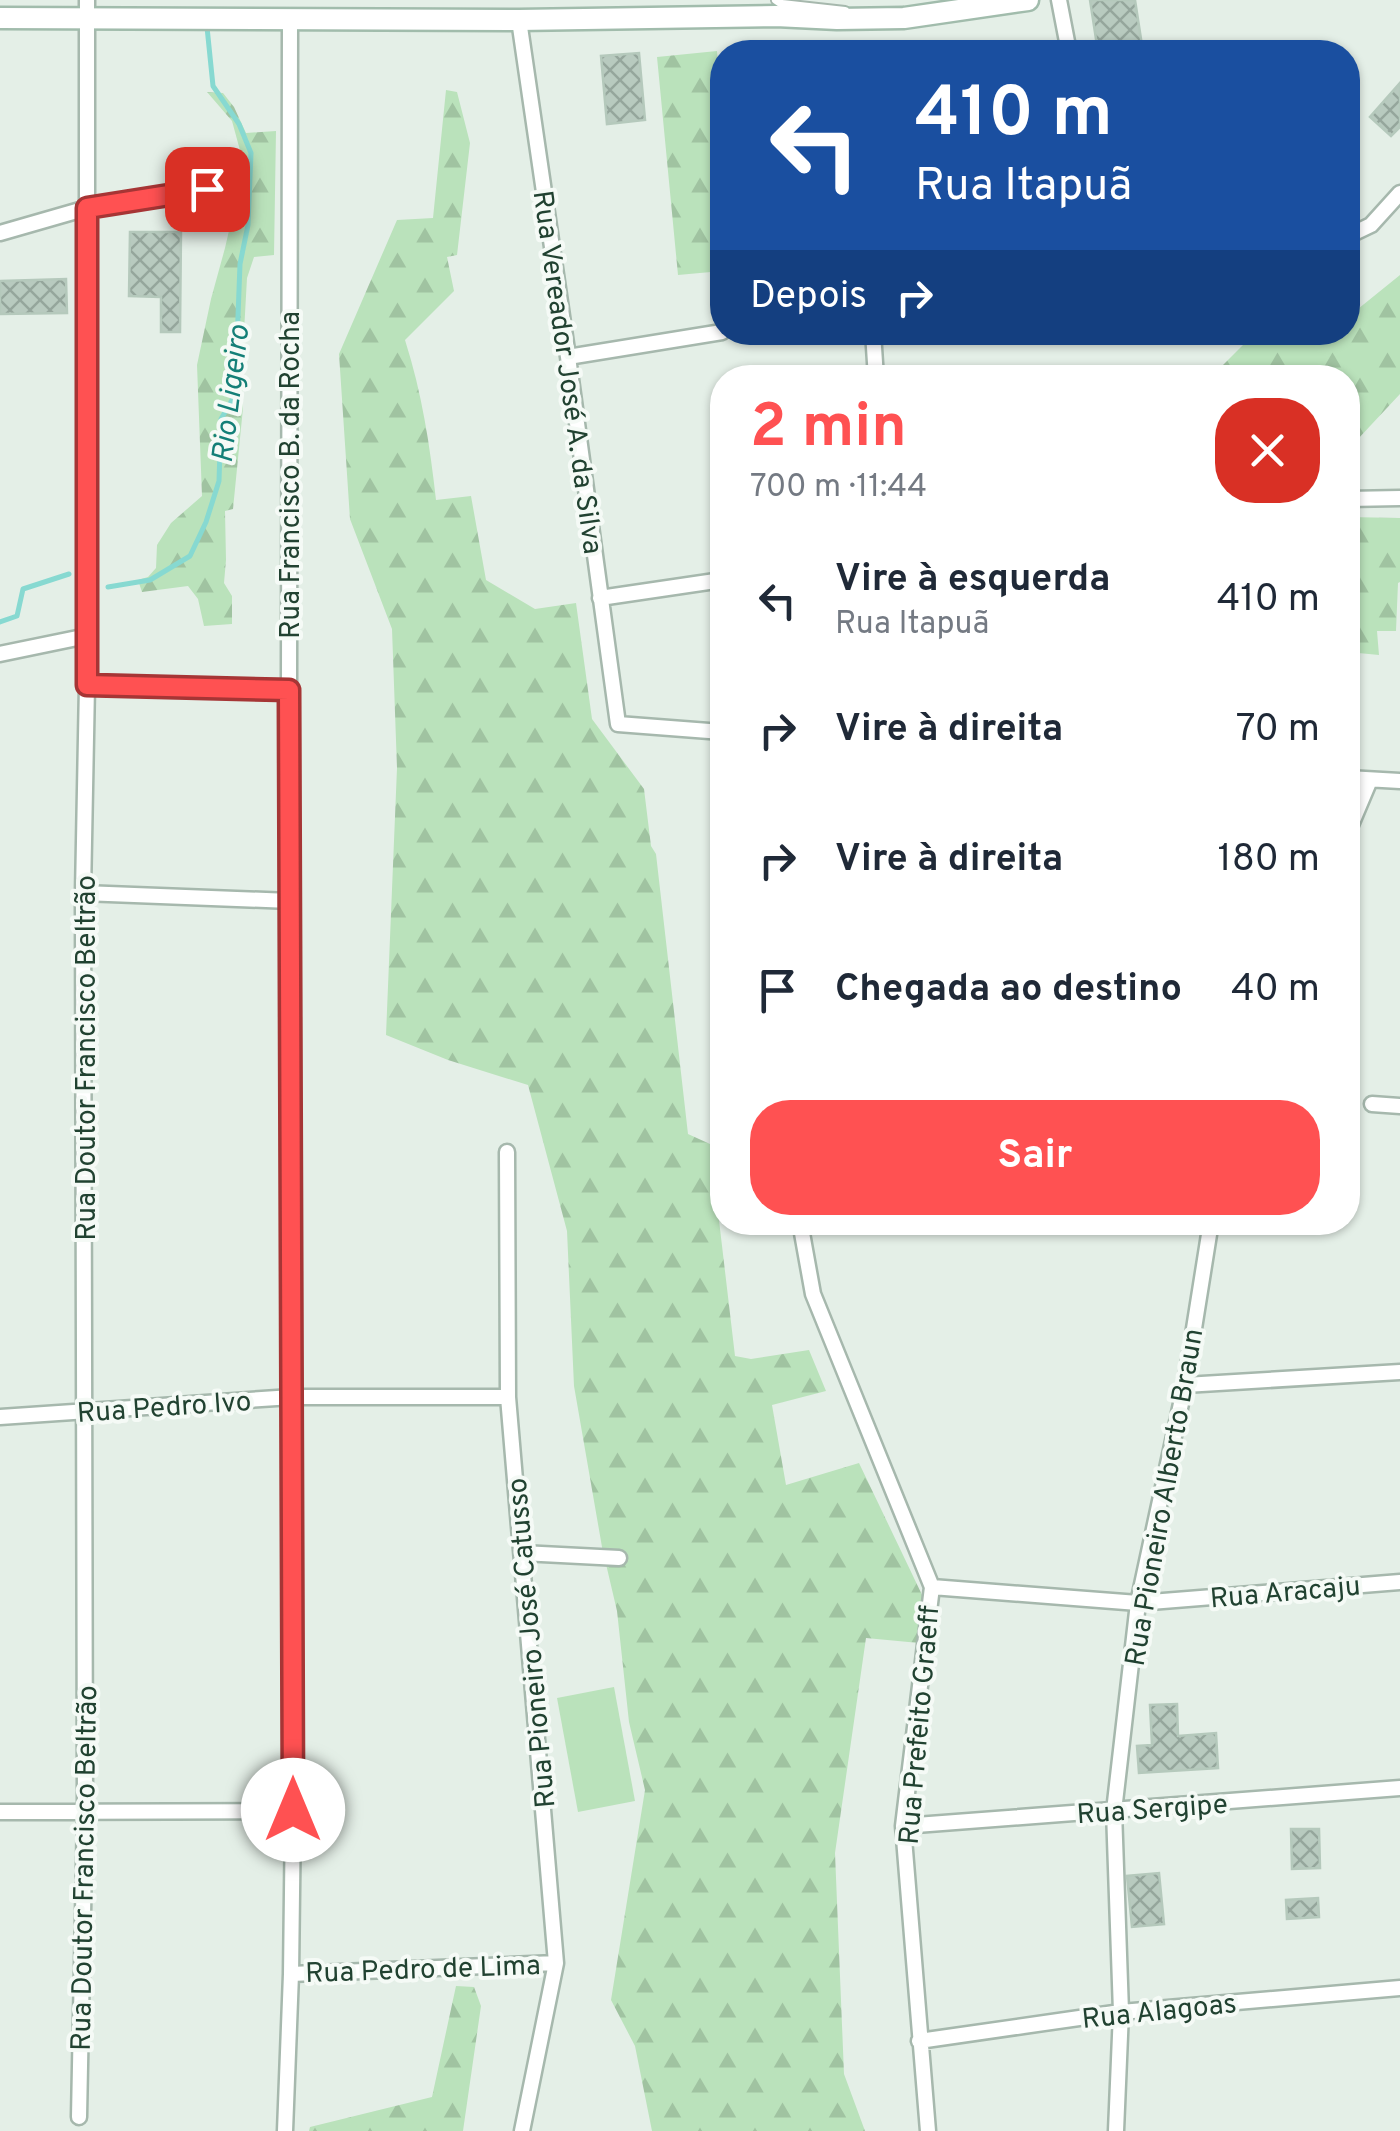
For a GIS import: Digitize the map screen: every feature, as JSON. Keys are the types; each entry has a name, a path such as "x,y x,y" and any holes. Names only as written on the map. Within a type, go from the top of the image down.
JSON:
{"main road":[{"path":"754,0 776,8"},
{"path":"0,18 87,9 290,19 335,15 519,20 776,8 904,18 1028,0"}],"street":[{"path":"904,18 933,0"},
{"path":"1060,0 1067,40"},
{"name":"Rua Doutor Francisco Beltrão","path":"80,2117 86,1412 87,9"},
{"name":"Rua Francisco B. da Rocha","path":"284,2131 293,1810 290,19"},
{"name":"Rua Vereador José A. da Silva","path":"519,20 618,724 710,731"},
{"path":"0,233 87,208 207,189"},
{"path":"1360,230 1371,225 1400,193"},
{"path":"568,357 710,334"},
{"path":"1360,499 1400,498"},
{"path":"600,598 710,582"},
{"path":"0,654 87,636"},
{"path":"87,685 289,690"},
{"path":"1360,779 1400,782"},
{"path":"1360,804 1370,780"},
{"path":"84,894 290,901"},
{"path":"1372,1104 1400,1106"},
{"name":"Rua Pioneiro José Catusso","path":"507,1152 508,1396 556,1963 522,2131"},
{"name":"Rua Prefeito Graeff","path":"802,1235 813,1294 932,1588 903,1826 928,2131"},
{"name":"Rua Pioneiro Alberto Braun","path":"1116,2131 1120,2012 1114,1811 1138,1603 1185,1385 1209,1235"},
{"path":"1185,1385 1400,1372"},
{"name":"Rua Pedro Ivo","path":"0,1417 292,1397 508,1396"},
{"path":"522,1554 618,1558"},
{"name":"Rua Aracaju","path":"932,1588 1138,1603 1400,1582"},
{"name":"Rua Sergipe","path":"903,1826 1400,1788"},
{"path":"0,1812 293,1810"},
{"name":"Rua Pedro de Lima","path":"291,1974 556,1963"},
{"name":"Rua Alagoas","path":"919,2040 1120,2012 1400,1988"}],"green space":[{"path":"710,52 710,272 678,275 657,57"},
{"path":"446,90 457,92 470,143 457,255 447,257 454,291 405,340 425,420 436,500 471,496 486,580 535,609 576,603 592,719 644,789 651,846 656,854 688,1134 710,1144 710,1235 721,1235 735,1356 751,1359 809,1350 826,1391 772,1405 786,1485 859,1463 924,1599 919,1643 866,1638 835,1853 844,2074 865,2131 652,2131 635,2046 611,2000 645,1790 629,1722 617,1611 574,1386 567,1231 528,1085 386,1035 397,768 392,629 350,519 339,354 397,220 433,218"},
{"path":"207,92 223,93 246,133 276,131 274,255 254,257 247,278 243,408 233,509 225,511 224,583 232,596 232,624 204,626 198,599 188,586 142,592 138,580 148,577 156,568 157,545 171,523 202,496 197,365 244,165 232,121"},
{"path":"1400,275 1400,394 1360,437 1360,365 1223,365 1243,345 1360,345 1360,307"},
{"path":"1360,517 1400,518 1396,631 1377,631 1379,655 1360,653"},
{"path":"614,1687 635,1801 578,1812 557,1698"},
{"path":"456,1986 474,1987 481,2006 463,2131 309,2131 310,2127 432,2097"}],"building":[{"path":"1090,0 1135,0 1141,40 1096,40"},
{"path":"639,53 645,120 607,124 601,56"},
{"path":"1400,83 1400,127 1391,136 1370,117"},
{"path":"130,232 181,232 180,332 161,332 161,297 129,296"},
{"path":"66,279 67,313 0,314 0,281"},
{"path":"1177,1704 1178,1736 1216,1733 1218,1768 1139,1773 1137,1746 1152,1745 1150,1705"},
{"path":"1291,1829 1319,1829 1320,1868 1292,1869"},
{"path":"1159,1873 1164,1924 1132,1927 1127,1876"},
{"path":"1318,1898 1319,1917 1287,1919 1286,1900"}],"waterway":[{"name":"Rio Ligeiro","path":"108,587 150,580 190,556 219,481 221,419 235,395 240,264 248,225 251,153 239,124 213,86 207,27"},
{"name":"Rio Ligeiro","path":"0,622 17,616 23,589 69,574"}],"route":[{"path":"207,189 87,208 87,685 289,690 293,1810"}]}
